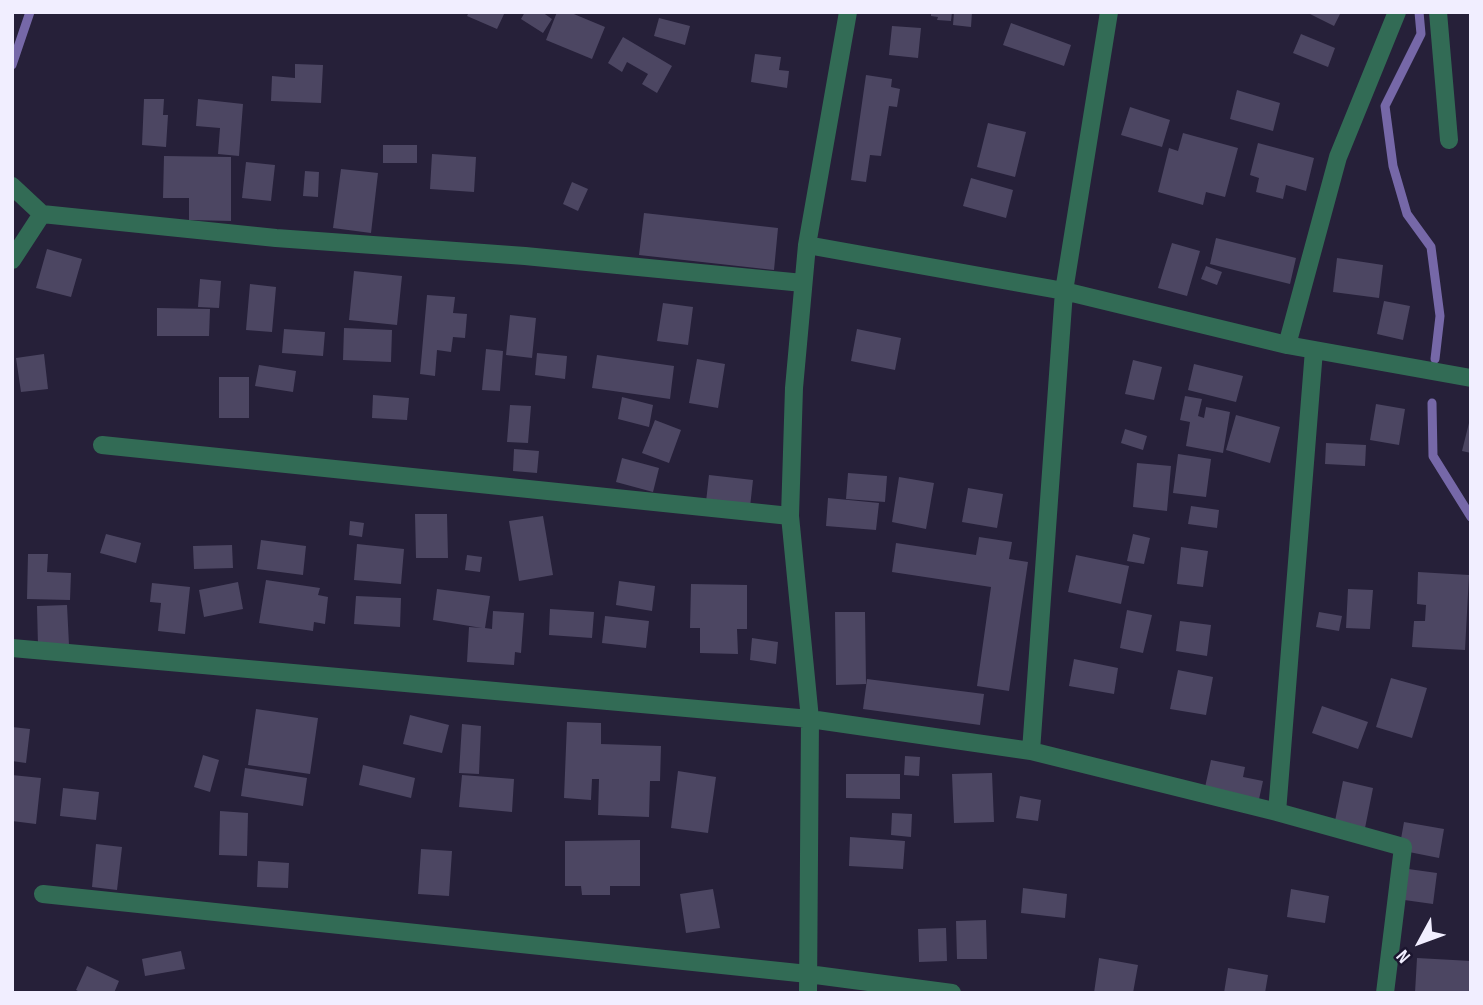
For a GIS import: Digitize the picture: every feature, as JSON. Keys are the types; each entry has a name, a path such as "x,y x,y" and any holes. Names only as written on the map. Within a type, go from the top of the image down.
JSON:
{"street":[{"path":"808,993 810,719 790,516 794,388 807,245 848,12"},
{"path":"1031,751 1064,291 1109,12"},
{"path":"1287,345 1338,157 1397,12"},
{"path":"1437,12 1449,140"},
{"path":"12,186 42,214 276,239 525,256 803,284"},
{"path":"12,260 42,214"},
{"path":"807,245 1064,291 1287,345 1471,378"},
{"path":"1277,812 1314,350"},
{"path":"102,445 790,516"},
{"path":"12,648 810,719 1031,751 1277,812 1403,847 1385,993"},
{"path":"43,894 808,974 952,993"}],"building":[{"path":"469,12 505,12 497,29 467,16"},
{"path":"525,12 542,12 552,19 543,33 521,19"},
{"path":"557,12 569,12 605,27 592,59 546,40"},
{"path":"931,12 952,12 951,21 937,20 938,17 931,16"},
{"path":"954,12 972,12 971,27 953,25"},
{"path":"1306,12 1341,12 1334,26"},
{"path":"659,18 690,26 685,45 654,36"},
{"path":"1011,23 1071,45 1064,66 1003,45"},
{"path":"892,26 921,28 918,58 889,55"},
{"path":"1301,34 1335,48 1328,67 1293,53"},
{"path":"623,37 672,66 657,93 642,84 648,74 627,62 622,72 608,63"},
{"path":"755,54 781,57 779,70 789,71 787,88 751,82"},
{"path":"295,64 323,65 321,103 271,101 272,76 295,78"},
{"path":"866,75 892,79 891,87 900,89 897,107 889,106 881,156 870,155 866,182 851,180"},
{"path":"1237,90 1280,103 1273,131 1230,119"},
{"path":"144,99 164,99 163,115 168,115 166,147 142,145"},
{"path":"198,99 243,104 239,156 218,154 220,128 196,126"},
{"path":"1130,107 1170,120 1162,147 1121,135"},
{"path":"988,123 1026,132 1015,177 977,167"},
{"path":"1183,133 1238,148 1225,197 1206,192 1203,205 1158,192 1169,148 1178,151"},
{"path":"1258,143 1314,158 1306,191 1286,185 1283,199 1256,192 1259,178 1250,175"},
{"path":"383,145 417,145 417,163 383,163"},
{"path":"432,154 476,157 474,192 430,189"},
{"path":"164,156 231,157 231,221 189,220 189,198 163,198"},
{"path":"246,162 275,165 271,201 242,198"},
{"path":"341,169 378,173 371,233 333,228"},
{"path":"305,171 319,172 318,197 303,196"},
{"path":"971,178 1013,190 1006,218 963,206"},
{"path":"572,182 588,189 578,211 563,204"},
{"path":"644,213 778,228 774,270 639,255"},
{"path":"1216,238 1296,258 1290,284 1210,264"},
{"path":"1172,243 1200,251 1187,296 1158,288"},
{"path":"47,249 82,259 71,297 36,288"},
{"path":"1337,258 1383,265 1379,298 1333,292"},
{"path":"1206,266 1222,272 1217,285 1201,279"},
{"path":"354,271 402,276 397,325 349,320"},
{"path":"200,279 221,281 219,308 198,307"},
{"path":"250,284 276,287 272,332 246,330"},
{"path":"427,295 455,297 453,313 467,314 465,338 453,337 451,352 437,350 435,376 420,374"},
{"path":"1384,301 1410,306 1403,340 1377,334"},
{"path":"663,303 693,307 688,345 657,341"},
{"path":"157,308 210,309 209,336 157,336"},
{"path":"510,315 536,318 532,358 506,355"},
{"path":"344,328 392,330 391,362 343,360"},
{"path":"284,329 325,332 323,356 282,353"},
{"path":"857,329 901,338 895,370 851,361"},
{"path":"486,349 503,351 500,391 482,390"},
{"path":"537,353 567,356 565,379 535,375"},
{"path":"44,354 48,389 21,392 16,358"},
{"path":"597,355 674,366 670,399 592,388"},
{"path":"697,359 725,364 718,408 689,403"},
{"path":"1133,360 1162,367 1154,400 1125,394"},
{"path":"1194,364 1243,376 1236,402 1188,390"},
{"path":"259,365 296,371 293,392 255,386"},
{"path":"219,377 249,377 249,418 219,418"},
{"path":"373,395 409,398 407,420 372,418"},
{"path":"1185,396 1202,399 1198,416 1204,418 1206,407 1230,412 1223,453 1186,446 1190,422 1180,420"},
{"path":"622,397 653,405 649,427 618,419"},
{"path":"1376,404 1405,409 1399,445 1370,440"},
{"path":"510,405 531,406 528,443 507,442"},
{"path":"1236,415 1280,427 1270,463 1226,450"},
{"path":"1471,419 1471,453 1462,451"},
{"path":"655,420 681,430 669,463 642,453"},
{"path":"1125,429 1147,436 1143,450 1121,443"},
{"path":"1326,443 1366,445 1365,466 1325,464"},
{"path":"514,449 539,451 537,473 513,471"},
{"path":"1178,454 1211,459 1206,497 1173,493"},
{"path":"622,458 659,468 653,492 616,482"},
{"path":"1137,463 1171,466 1167,511 1133,507"},
{"path":"848,473 887,476 885,502 846,499"},
{"path":"709,475 753,480 750,507 706,502"},
{"path":"899,477 934,483 926,529 892,522"},
{"path":"968,488 1003,494 997,528 962,522"},
{"path":"828,498 879,503 876,530 826,526"},
{"path":"1191,506 1219,510 1217,528 1188,524"},
{"path":"415,514 447,514 448,558 416,558"},
{"path":"543,516 553,575 519,581 509,521"},
{"path":"350,521 364,523 362,537 349,535"},
{"path":"106,534 141,543 136,563 100,553"},
{"path":"1133,534 1150,538 1144,564 1127,561"},
{"path":"979,537 1012,542 1009,559 1028,562 1009,691 977,686 991,587 892,572 896,543 976,555"},
{"path":"261,540 306,546 303,575 257,569"},
{"path":"357,544 404,549 401,584 354,580"},
{"path":"232,545 233,568 194,569 193,546"},
{"path":"1181,547 1208,551 1203,587 1177,584"},
{"path":"28,554 48,554 47,572 71,573 70,600 27,599"},
{"path":"467,555 482,557 480,572 465,570"},
{"path":"1076,555 1129,566 1121,604 1068,592"},
{"path":"1418,572 1469,575 1465,650 1412,647 1414,621 1425,621 1426,605 1417,604"},
{"path":"266,580 320,588 318,595 328,597 325,624 314,622 313,631 259,623"},
{"path":"619,581 655,586 652,611 616,605"},
{"path":"238,582 243,609 204,617 199,590"},
{"path":"152,583 190,587 185,634 158,631 161,603 150,602"},
{"path":"691,584 747,585 747,629 737,629 738,654 700,653 700,628 690,628"},
{"path":"437,589 490,596 485,628 492,629 493,611 524,613 521,653 515,652 514,665 467,662 469,627 482,628 433,620"},
{"path":"1348,589 1373,590 1370,629 1346,628"},
{"path":"356,596 401,598 400,627 354,624"},
{"path":"67,605 69,645 38,646 37,606"},
{"path":"550,609 594,612 592,638 549,635"},
{"path":"1127,610 1152,615 1143,653 1120,648"},
{"path":"835,612 865,612 866,684 836,685"},
{"path":"1319,612 1342,616 1339,631 1316,627"},
{"path":"605,616 649,621 646,648 602,643"},
{"path":"1180,621 1211,625 1207,656 1176,651"},
{"path":"752,638 778,642 776,664 750,660"},
{"path":"1074,659 1118,668 1114,694 1069,686"},
{"path":"1178,670 1213,677 1206,715 1170,709"},
{"path":"1391,678 1427,688 1412,738 1376,727"},
{"path":"867,679 984,694 980,725 863,709"},
{"path":"1322,706 1368,722 1358,749 1312,733"},
{"path":"256,709 318,718 310,774 248,765"},
{"path":"410,715 449,725 442,753 403,744"},
{"path":"567,722 601,723 601,744 661,746 660,781 650,781 649,817 598,815 599,779 592,779 591,800 564,798"},
{"path":"462,724 481,726 479,774 459,773"},
{"path":"12,727 30,729 26,763 12,761"},
{"path":"203,755 219,760 210,792 194,787"},
{"path":"905,756 920,757 919,776 904,775"},
{"path":"1211,760 1245,767 1243,777 1263,781 1256,813 1202,801"},
{"path":"363,765 415,778 411,798 359,785"},
{"path":"245,768 307,778 303,806 241,796"},
{"path":"678,771 716,777 708,833 671,828"},
{"path":"992,773 994,822 954,823 952,774"},
{"path":"846,774 900,774 900,799 846,798"},
{"path":"12,775 41,778 36,824 12,821"},
{"path":"462,775 514,779 512,812 459,807"},
{"path":"1343,781 1373,788 1365,828 1335,821"},
{"path":"63,788 99,792 96,820 60,816"},
{"path":"1020,796 1041,800 1038,821 1016,818"},
{"path":"220,811 248,813 247,856 219,855"},
{"path":"892,813 912,814 911,837 891,835"},
{"path":"1404,822 1444,829 1439,858 1399,850"},
{"path":"850,837 905,841 903,869 849,866"},
{"path":"640,840 640,886 610,886 610,895 582,895 581,886 565,886 565,841"},
{"path":"96,844 122,847 117,890 92,887"},
{"path":"421,849 452,851 449,896 418,894"},
{"path":"258,861 289,863 288,888 257,887"},
{"path":"1394,867 1437,873 1433,904 1390,898"},
{"path":"1023,888 1067,894 1065,918 1021,913"},
{"path":"713,889 720,928 686,933 680,894"},
{"path":"1291,889 1329,896 1325,923 1287,917"},
{"path":"986,920 987,959 957,959 956,921"},
{"path":"946,928 947,961 919,962 918,929"},
{"path":"181,951 185,969 145,976 142,959"},
{"path":"1099,958 1138,965 1133,993 1094,993"},
{"path":"1417,958 1471,961 1471,993 1415,993"},
{"path":"87,966 119,981 114,993 82,993 76,990"},
{"path":"1228,968 1268,975 1265,993 1224,993"}],"waterway":[{"path":"12,65 30,12"},
{"path":"1419,12 1421,34 1385,106 1393,166 1407,214 1431,247 1440,316 1435,359"},
{"path":"1432,403 1433,456 1471,517"}]}
